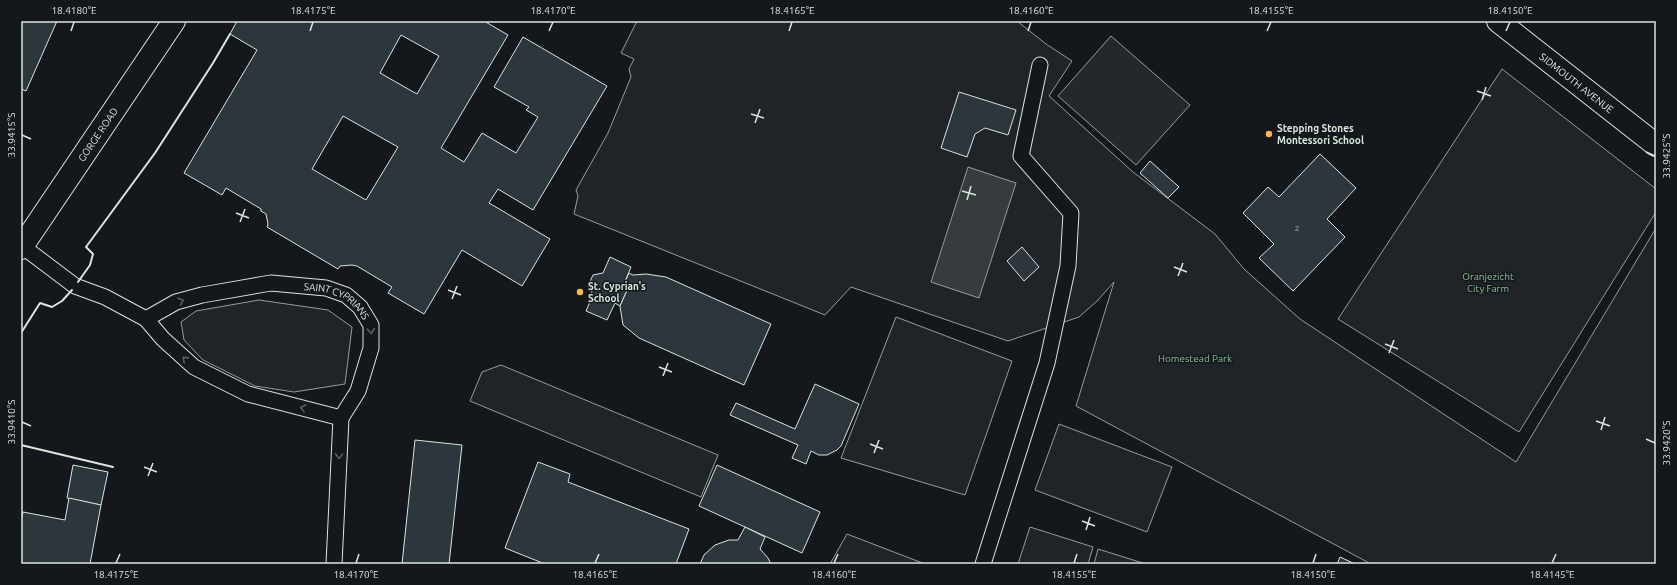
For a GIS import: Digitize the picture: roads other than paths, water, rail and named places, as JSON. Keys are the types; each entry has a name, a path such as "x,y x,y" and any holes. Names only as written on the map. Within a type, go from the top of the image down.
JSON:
{"street":[{"name":"GORGE ROAD","path":"22,247 174,21"},
{"name":"SIDMOUTH AVENUE","path":"1498,21 1656,144"}],"lane":[{"path":"982,564 1047,363 1068,266 1070,213 1021,156 1040,65"},
{"path":"22,247 75,286 104,298 146,319 162,339 194,368 248,394 341,418 334,564"},
{"name":"SAINT CYPRIANS","path":"146,319 176,302 202,295 271,283 326,288 346,295 360,307 371,325 371,348 358,391 341,418"}],"place":[{"name":"Stepping Stones Montessori School","path":"1269,134"},
{"name":"St. Cyprian's School","path":"580,292"}],"park label":[{"name":"Oranjezicht City Farm","path":"1488,282"},
{"name":"Homestead Park","path":"1195,358"}]}
